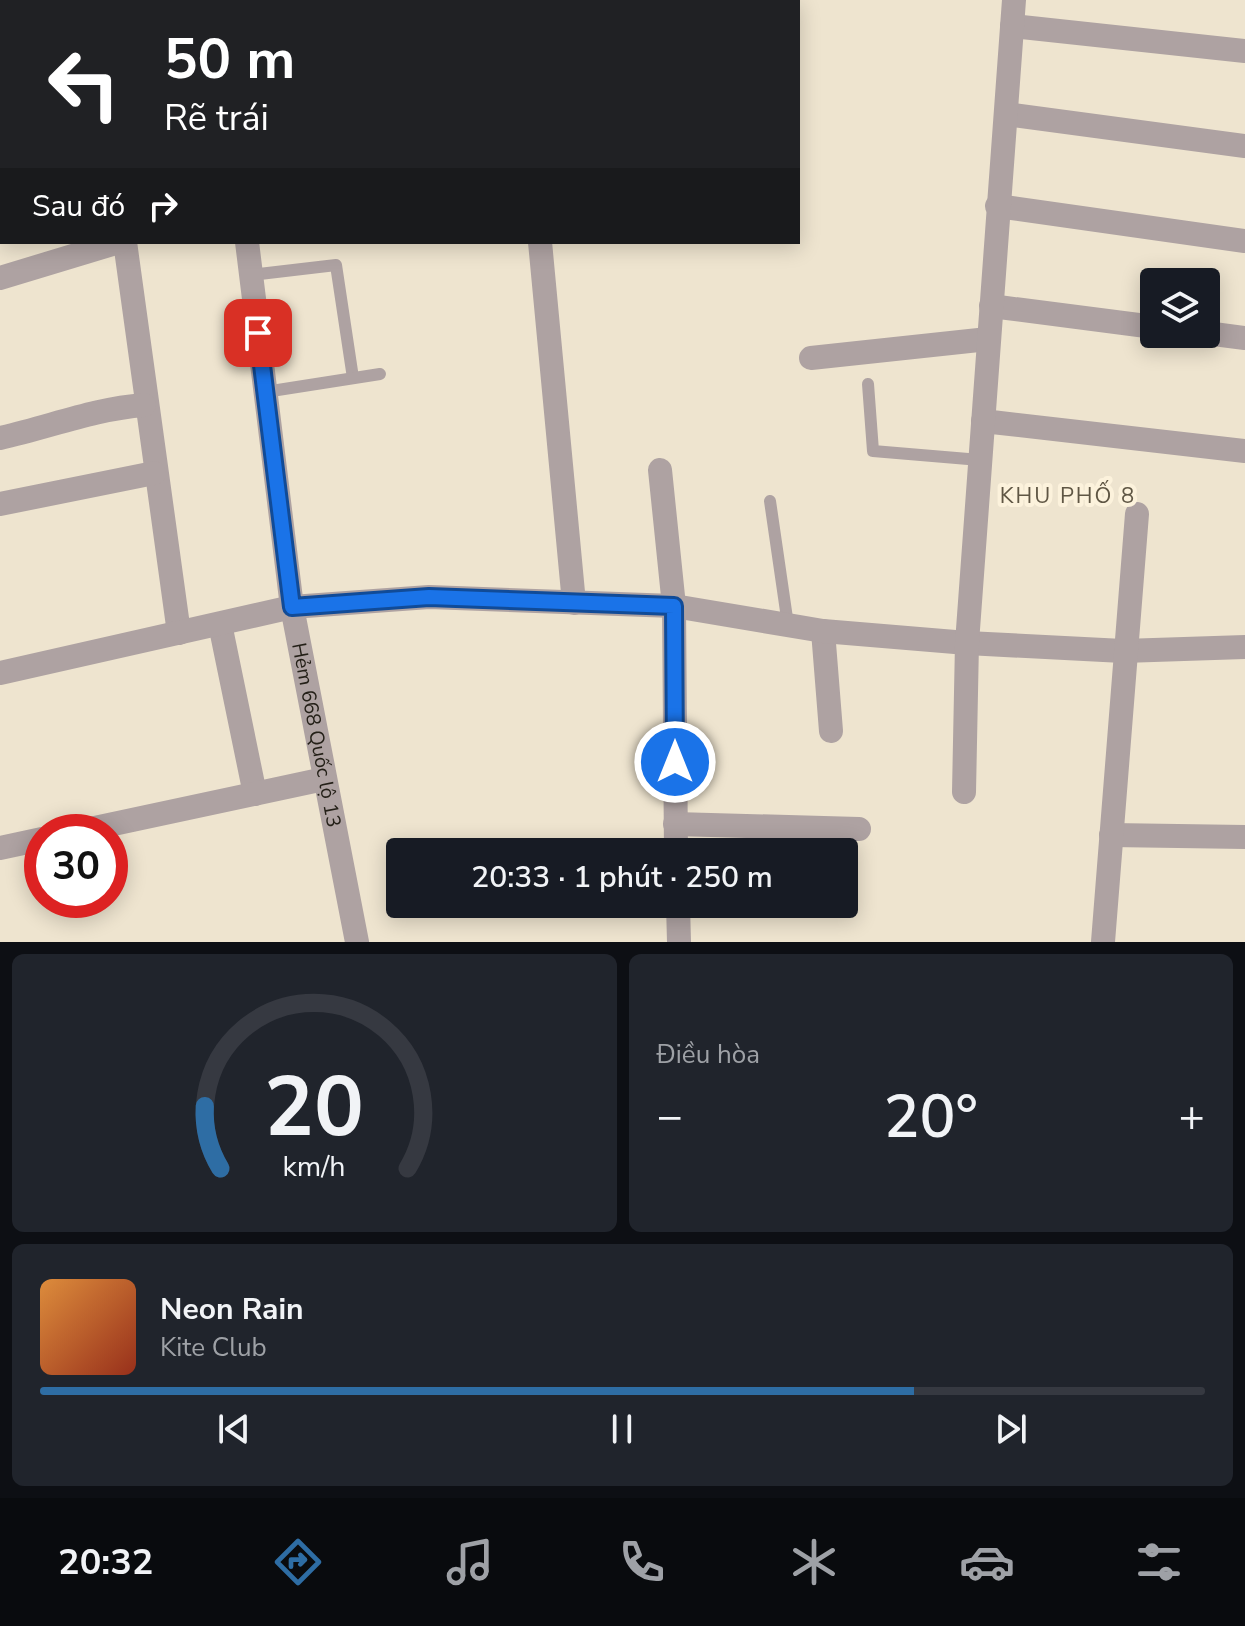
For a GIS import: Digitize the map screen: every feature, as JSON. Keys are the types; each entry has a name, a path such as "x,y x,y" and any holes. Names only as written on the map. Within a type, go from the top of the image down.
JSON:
{"street":[{"path":"964,792 967,643 1014,0"},
{"path":"1012,26 1245,51"},
{"path":"1006,114 1245,146"},
{"path":"997,206 1245,241"},
{"path":"0,278 115,244"},
{"path":"122,244 179,633"},
{"name":"Hẻm 668 Quốc lộ 13","path":"247,244 292,607 357,942"},
{"path":"540,244 574,603"},
{"path":"991,306 1140,325"},
{"path":"1220,335 1245,338"},
{"path":"811,358 988,339"},
{"path":"0,438 42,429 82,413 144,405"},
{"path":"983,421 1245,451"},
{"path":"660,470 674,606 676,838"},
{"path":"0,504 154,473"},
{"path":"1103,942 1123,651 1137,514"},
{"path":"0,673 292,607 429,597 674,606 823,631 967,643 1123,651 1245,647"},
{"path":"220,624 255,794"},
{"path":"823,631 831,731"},
{"path":"128,821 324,779"},
{"path":"675,824 859,829"},
{"path":"1111,835 1245,837"},
{"path":"0,848 24,843"},
{"path":"678,918 679,942"}],"lane":[{"path":"251,275 336,265 353,378"},
{"path":"265,392 380,374"},
{"path":"868,384 873,451 980,460"},
{"path":"770,501 788,625"}],"district":[{"name":"KHU PHỐ 8","path":"1068,495"}],"route":[{"path":"258,333 292,607 429,597 674,606 675,762"}]}
